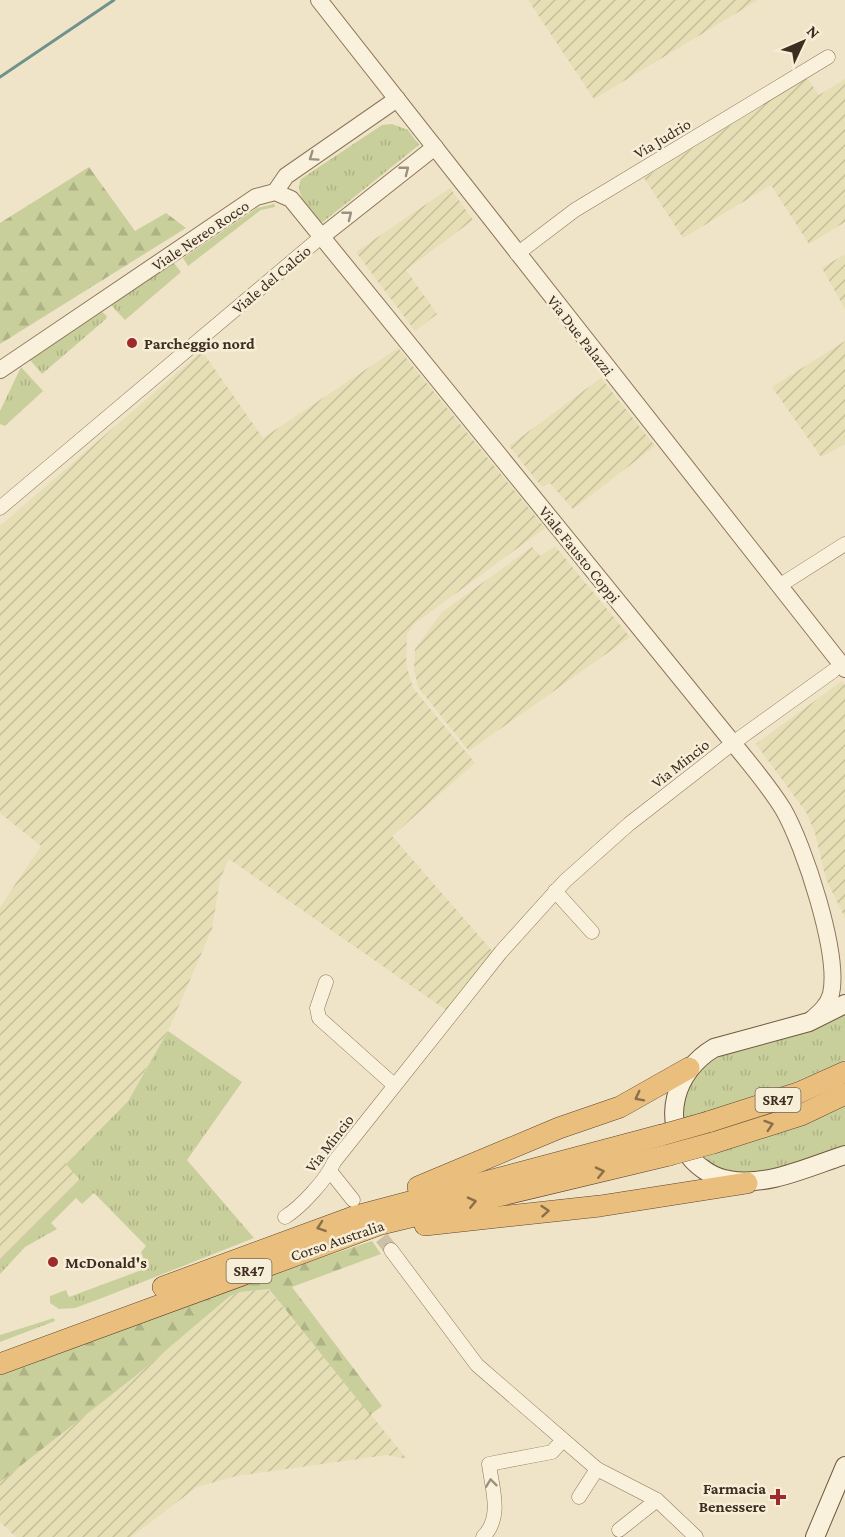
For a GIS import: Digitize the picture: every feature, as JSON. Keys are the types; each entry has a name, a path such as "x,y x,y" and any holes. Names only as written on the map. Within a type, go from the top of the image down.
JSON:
{"highway":[{"name":"SR47","path":"353,1208 386,1199 487,1157 620,1107 689,1068"},
{"name":"Corso Australia","path":"0,1350 353,1208 662,1135 798,1093 845,1072"},
{"name":"Corso Australia","path":"0,1364 301,1251 381,1224 713,1143 801,1115 845,1094"},
{"name":"SR47","path":"301,1251 410,1227 600,1206 747,1183"}],"main road":[{"name":"SR47","path":"845,1004 809,1022 714,1048 701,1056 689,1068 675,1095 673,1123 679,1144 695,1163 725,1180 747,1183 780,1176 845,1155"},
{"path":"815,1537 845,1466"}],"street":[{"name":"Via Due Palazzi","path":"319,0 778,586 839,670"},
{"name":"Via Judrio","path":"517,254 575,210 828,57"},
{"name":"Viale Nereo Rocco","path":"0,370 247,202 266,193 275,192 286,176 397,99"},
{"name":"Viale del Calcio","path":"0,508 321,237 435,147"},
{"name":"Viale Fausto Coppi","path":"275,192 297,204 321,237 773,794 794,832 807,866 830,950"},
{"path":"778,586 845,544"},
{"name":"Via Mincio","path":"285,1217 297,1209 330,1171 334,1162 394,1085 501,952 555,891 614,836 733,743 839,670"},
{"path":"555,891 592,932"},
{"path":"830,950 845,970"},
{"path":"809,1022 825,1007 831,996 834,969 830,950"},
{"path":"326,982 317,1008 319,1018 394,1085"},
{"path":"330,1171 353,1208"},
{"path":"391,1250 477,1365 597,1469 657,1500 696,1537"},
{"path":"483,1537 493,1525 496,1516 489,1464 552,1452 562,1441"},
{"path":"579,1497 597,1469"},
{"path":"618,1530 657,1500"}],"shaded area":[{"path":"528,0 758,0 594,99"},
{"path":"807,78 819,95 845,79 845,222 809,244 771,185 683,238 644,178"},
{"path":"450,188 473,220 406,270 437,314 415,331 356,252"},
{"path":"845,254 845,309 822,268"},
{"path":"845,341 845,444 821,457 772,387"},
{"path":"398,348 545,528 414,624 407,635 406,664 413,688 475,763 392,836 494,953 446,1010 229,859 220,879 212,929 168,1031 128,1100 66,1163 80,1180 0,1260 0,907 41,846 0,813 0,526 202,351 263,438"},
{"path":"601,378 655,446 573,509 550,483 542,487 509,446"},
{"path":"555,546 630,637 469,751 418,687 414,669 415,649 442,612 532,547 540,556"},
{"path":"842,681 845,685 845,918 826,879 815,833 806,812 756,744"},
{"path":"268,1289 407,1459 387,1455 236,1476 197,1487 131,1537 16,1537 0,1522 0,1482 138,1374 230,1296 240,1292"}],"green space":[{"path":"392,124 408,130 419,145 323,222 320,221 301,197 299,185 301,179 382,125"},
{"path":"89,167 135,231 166,213 186,228 0,344 0,223"},
{"path":"274,204 275,207 261,210 188,266 183,258 257,208"},
{"path":"174,263 181,272 125,320 110,304"},
{"path":"102,312 107,316 106,319 42,374 30,360"},
{"path":"21,367 43,391 5,426 0,424 0,411"},
{"path":"845,1013 845,1060 767,1094 683,1122 684,1102 689,1086 708,1064 737,1050"},
{"path":"168,1031 242,1082 187,1160 254,1238 75,1308 59,1309 50,1303 50,1296 66,1290 69,1297 147,1268 141,1252 146,1246 94,1193 82,1204 76,1198 51,1223 57,1229 25,1247 0,1274 0,1260 80,1180 66,1164 128,1101"},
{"path":"845,1104 845,1145 785,1166 752,1173 722,1170 701,1158 785,1130"},
{"path":"372,1241 381,1254 292,1287 382,1406 370,1415 269,1289 240,1292 230,1296 138,1374 0,1482 0,1375 278,1272"},
{"path":"54,1318 55,1321 0,1342 0,1335"}],"waterway":[{"path":"0,77 114,0"}],"tunnel":[{"path":"369,1221 391,1250"}],"place":[{"name":"Parcheggio nord","path":"132,343"},
{"name":"McDonald's","path":"53,1262"},
{"name":"Farmacia Benessere","path":"778,1497"}]}
